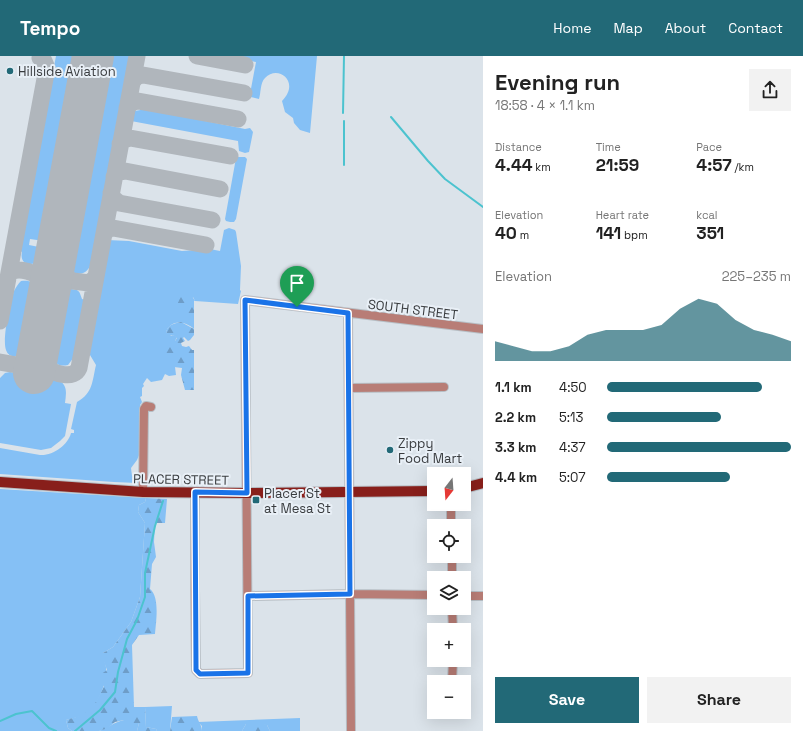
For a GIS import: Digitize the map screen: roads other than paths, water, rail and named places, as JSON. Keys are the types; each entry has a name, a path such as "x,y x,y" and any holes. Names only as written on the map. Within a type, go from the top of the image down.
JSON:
{"main road":[{"name":"PLACER STREET","path":"0,482 144,492 247,493 427,491"},
{"path":"471,486 483,483"}],"street":[{"name":"SOUTH STREET","path":"247,493 245,300 483,329"},
{"path":"348,313 350,731"},
{"path":"349,388 444,387"},
{"path":"144,492 144,408 146,406 151,406"},
{"path":"195,492 196,670 200,674 248,673 247,493"},
{"path":"248,596 350,594 427,595"},
{"path":"471,596 483,596"}],"waterway":[{"path":"343,113 344,56"},
{"path":"391,117 445,179 483,207"},
{"path":"344,121 344,165"},
{"path":"75,731 100,710 115,692 118,672 127,639 137,620 145,597 145,573 155,526 163,501"},
{"path":"0,721 16,714 32,711 49,728 56,731"}],"place":[{"name":"Hillside Aviation","path":"10,71"},
{"name":"Zippy Food Mart","path":"390,450"},
{"name":"Placer St at Mesa St","path":"256,500"}]}
